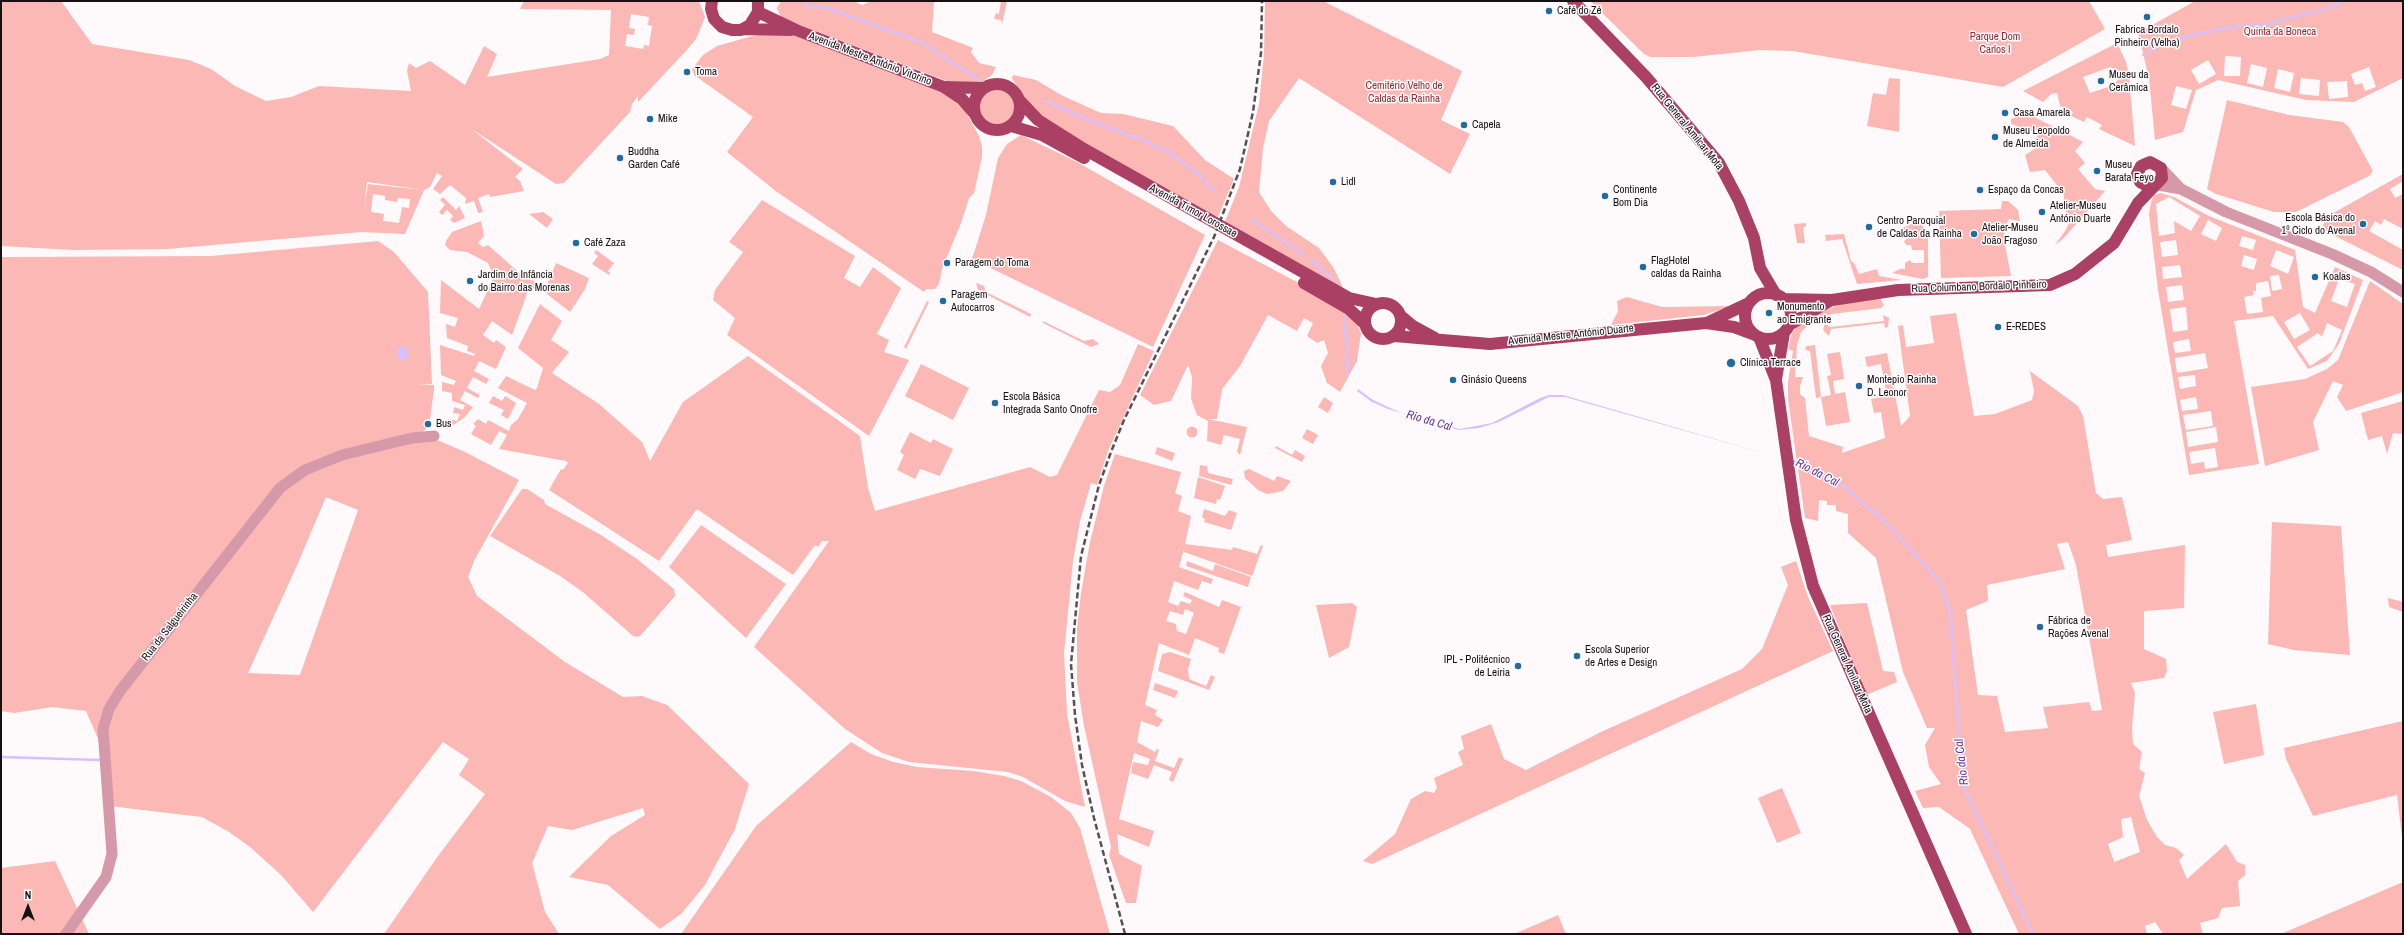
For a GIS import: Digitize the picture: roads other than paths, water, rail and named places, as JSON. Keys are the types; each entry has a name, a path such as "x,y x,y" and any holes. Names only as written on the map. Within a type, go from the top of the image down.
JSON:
{"main road":[{"name":"Rua General Amilcar Mota","path":"1573,1 1646,77 1723,169 1751,229 1760,268"},
{"path":"710,2 714,19 722,27 732,30 796,30"},
{"path":"744,29 750,25 758,7"},
{"name":"Avenida Mestre António Vitorino","path":"758,7 796,30 944,87"},
{"path":"995,84 1004,85 1012,89 1020,101 1018,117 1011,126 998,130 990,129 978,121 974,113 962,99 944,87 983,88 995,84"},
{"path":"974,113 975,99 983,88"},
{"name":"Avenida Timor Lorossae","path":"1020,101 1038,120 1084,149 1349,298 1376,304"},
{"name":"Avenida Timor Lorossae","path":"1011,126 1042,135 1349,308 1364,323"},
{"path":"2138,203 2140,182 2137,174 2143,164 2153,162 2161,168 2162,178 2155,186 2140,182"},
{"name":"Rua Columbano Bordalo Pinheiro","path":"1832,300 1898,290 2050,285 2075,274 2114,243 2138,203 2155,186"},
{"path":"1760,268 1790,311 1776,380"},
{"path":"1760,268 1752,301 1746,309 1746,322 1756,335 1776,380"},
{"path":"1706,323 1765,294 1779,297 1832,300"},
{"path":"1706,323 1734,327 1771,339 1832,300"},
{"path":"1401,316 1400,327 1394,336 1384,340 1374,337 1368,333 1364,323 1367,312 1376,304 1385,303 1392,305 1401,316 1413,326 1436,338"},
{"name":"Avenida Mestre António Duarte","path":"1394,336 1436,338 1490,344 1706,323"},
{"name":"Rua General Amílcar Mota","path":"1776,380 1799,535 1813,586 1966,934"}],"street":[{"path":"2161,168 2181,188 2237,217 2332,254 2371,272 2403,292"},
{"path":"2155,186 2181,188"},
{"name":"Rua da Salgueirinha","path":"66,934 106,877 112,854 103,729 109,709 120,691 280,488 305,470 342,455 412,438 434,436"}],"water":[{"path":"398,347 407,347 407,360 398,360"},
{"path":"1358,389 1373,400 1399,412 1460,429 1492,423 1540,398 1549,395 1563,395 1781,458 1565,397 1549,397 1499,422 1479,428 1459,430 1388,409 1372,402 1357,391"}],"waterway":[{"path":"2143,55 2164,43 2196,34 2238,26 2261,25 2322,10 2345,1"},
{"path":"805,5 827,8 921,42 979,80"},
{"path":"1045,101 1093,122 1143,140 1170,153 1200,175 1215,192"},
{"path":"1251,219 1303,254"},
{"path":"1311,259 1334,280"},
{"path":"1344,311 1348,373"},
{"name":"Rio da Cal","path":"1792,461 1799,462 1840,483 1885,522 1940,582 1950,610 1963,785 2033,934"},
{"path":"1,757 99,760"}],"railway":[{"path":"1125,934 1094,818 1082,765 1075,715 1071,664 1081,556 1099,485 1124,420 1214,237 1240,169 1253,112 1261,53 1262,1"}],"place":[{"name":"Café do Zé","path":"1549,11"},
{"name":"Fabrica Bordalo Pinheiro (Velha)","path":"2147,17"},
{"name":"Toma","path":"687,72"},
{"name":"Museu da Cerâmica","path":"2101,81"},
{"name":"Casa Amarela","path":"2005,113"},
{"name":"Mike","path":"650,119"},
{"name":"Capela","path":"1464,125"},
{"name":"Museu Leopoldo de Almeida","path":"1995,137"},
{"name":"Buddha Garden Café","path":"620,158"},
{"name":"Museu Barata Feyo","path":"2097,171"},
{"name":"Lidl","path":"1333,182"},
{"name":"Espaço da Concas","path":"1980,190"},
{"name":"Continente Bom Dia","path":"1605,196"},
{"name":"Atelier-Museu António Duarte","path":"2042,212"},
{"name":"Escola Básica do 1º Ciclo do Avenal","path":"2363,224"},
{"name":"Centro Paroquial de Caldas da Rainha","path":"1869,227"},
{"name":"Atelier-Museu João Fragoso","path":"1974,234"},
{"name":"Café Zaza","path":"576,243"},
{"name":"Paragem do Toma","path":"947,263"},
{"name":"FlagHotel caldas da Rainha","path":"1643,267"},
{"name":"Koalas","path":"2315,277"},
{"name":"Jardim de Infância do Bairro das Morenas","path":"470,281"},
{"name":"Paragem Autocarros","path":"943,301"},
{"name":"Monumento ao Emigrante","path":"1769,313"},
{"name":"E-REDES","path":"1998,327"},
{"name":"Clínica Terrace","path":"1731,363"},
{"name":"Ginásio Queens","path":"1453,380"},
{"name":"Montepio Rainha D. Leonor","path":"1859,386"},
{"name":"Escola Básica Integrada Santo Onofre","path":"995,403"},
{"name":"Bus","path":"428,424"},
{"name":"Fábrica de Rações Avenal","path":"2040,627"},
{"name":"Escola Superior de Artes e Design","path":"1577,656"},
{"name":"IPL - Politécnico de Leiria","path":"1518,666"}],"park label":[{"name":"Quinta da Boneca","path":"2280,32"},
{"name":"Parque Dom Carlos I","path":"1995,43"},
{"name":"Cemitério Velho de Caldas da Rainha","path":"1404,92"}]}
